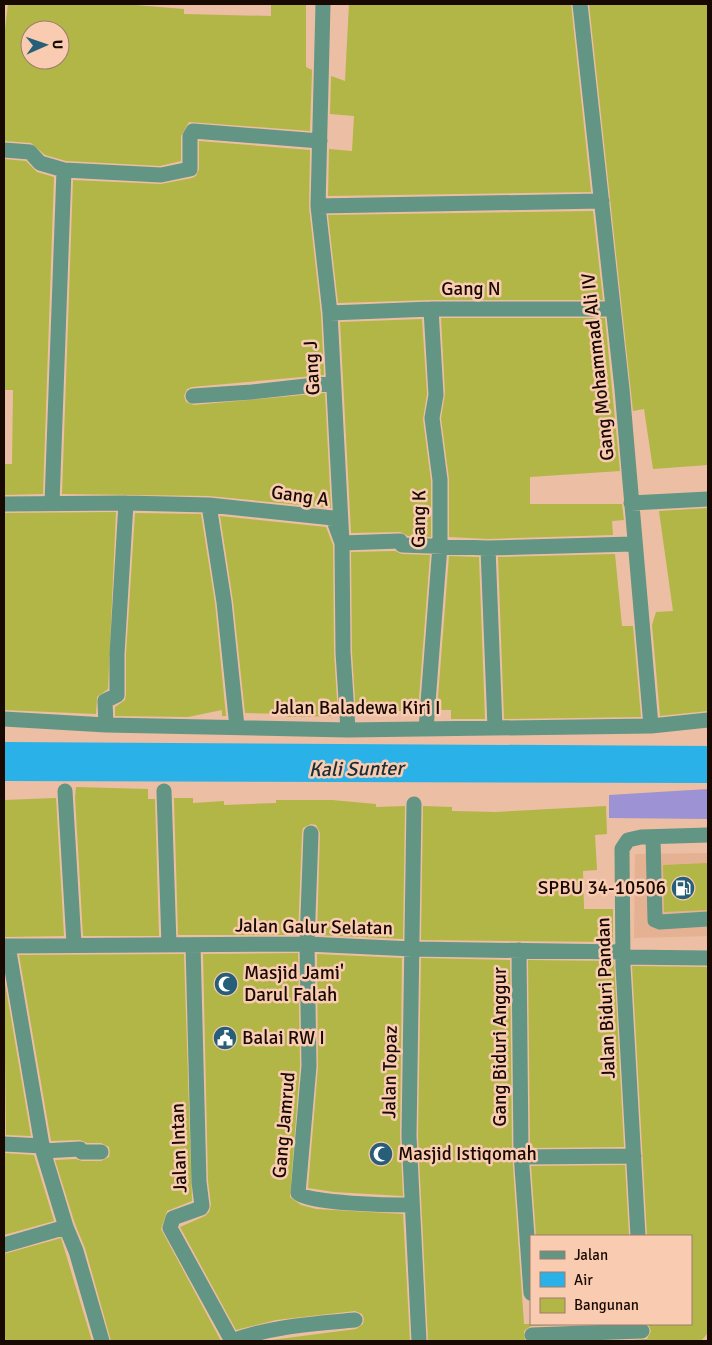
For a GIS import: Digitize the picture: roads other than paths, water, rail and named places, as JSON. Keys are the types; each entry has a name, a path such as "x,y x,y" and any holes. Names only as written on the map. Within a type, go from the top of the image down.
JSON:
{"street":[{"name":"Gang J","path":"323,4 318,206 330,313 342,543 343,652 348,730"},
{"name":"Gang Mohammad Ali IV","path":"580,4 613,309 651,726"},
{"path":"4,150 30,152 40,164 64,170 161,175 190,169 190,136 193,131 320,141"},
{"path":"52,503 64,170"},
{"path":"318,206 602,201"},
{"name":"Gang N","path":"330,313 431,309 613,309"},
{"name":"Gang K","path":"426,729 440,545 440,480 432,418 436,395 431,309"},
{"path":"192,396 252,392 333,383"},
{"path":"630,503 708,499"},
{"path":"106,725 105,701 118,695 117,654 126,503"},
{"name":"Gang A","path":"4,504 126,503 209,506 333,518 342,543"},
{"path":"209,506 224,602 237,727"},
{"path":"342,543 400,541 402,545 488,548 634,544"},
{"path":"488,548 495,728"},
{"name":"Jalan Baladewa Kiri I","path":"4,719 106,725 348,730 651,726 708,720"},
{"path":"65,790 74,944"},
{"path":"164,791 169,945"},
{"name":"Jalan Topaz","path":"414,804 409,1136 419,1341"},
{"path":"307,944 311,833"},
{"name":"Jalan Biduri Pandan","path":"638,1235 623,955 622,849 628,840 708,835"},
{"path":"653,837 655,920 660,922 708,919"},
{"name":"Jalan Galur Selatan","path":"6,946 74,944 307,944 708,958"},
{"name":"Gang Jamrud","path":"307,944 310,1066 298,1193 306,1199 350,1201 368,1204 412,1204"},
{"name":"Jalan Intan","path":"193,945 199,1182 202,1206 172,1218 170,1228 232,1341"},
{"path":"6,946 43,1148 102,1341"},
{"name":"Gang Biduri Anggur","path":"519,950 522,1157 530,1278"},
{"path":"4,1144 80,1149 82,1152 101,1152"},
{"path":"522,1157 634,1156"},
{"path":"4,1245 66,1227"},
{"path":"232,1341 256,1332 290,1325 355,1320"},
{"path":"532,1333 642,1332"}],"water":[{"name":"Kali Sunter","path":"4,742 708,746 708,783 4,781"}],"place":[{"name":"SPBU 34-10506","path":"683,888"},
{"name":"Masjid Jami' Darul Falah","path":"226,984"},
{"name":"Balai RW I","path":"225,1038"},
{"name":"Masjid Istiqomah","path":"381,1154"}]}
